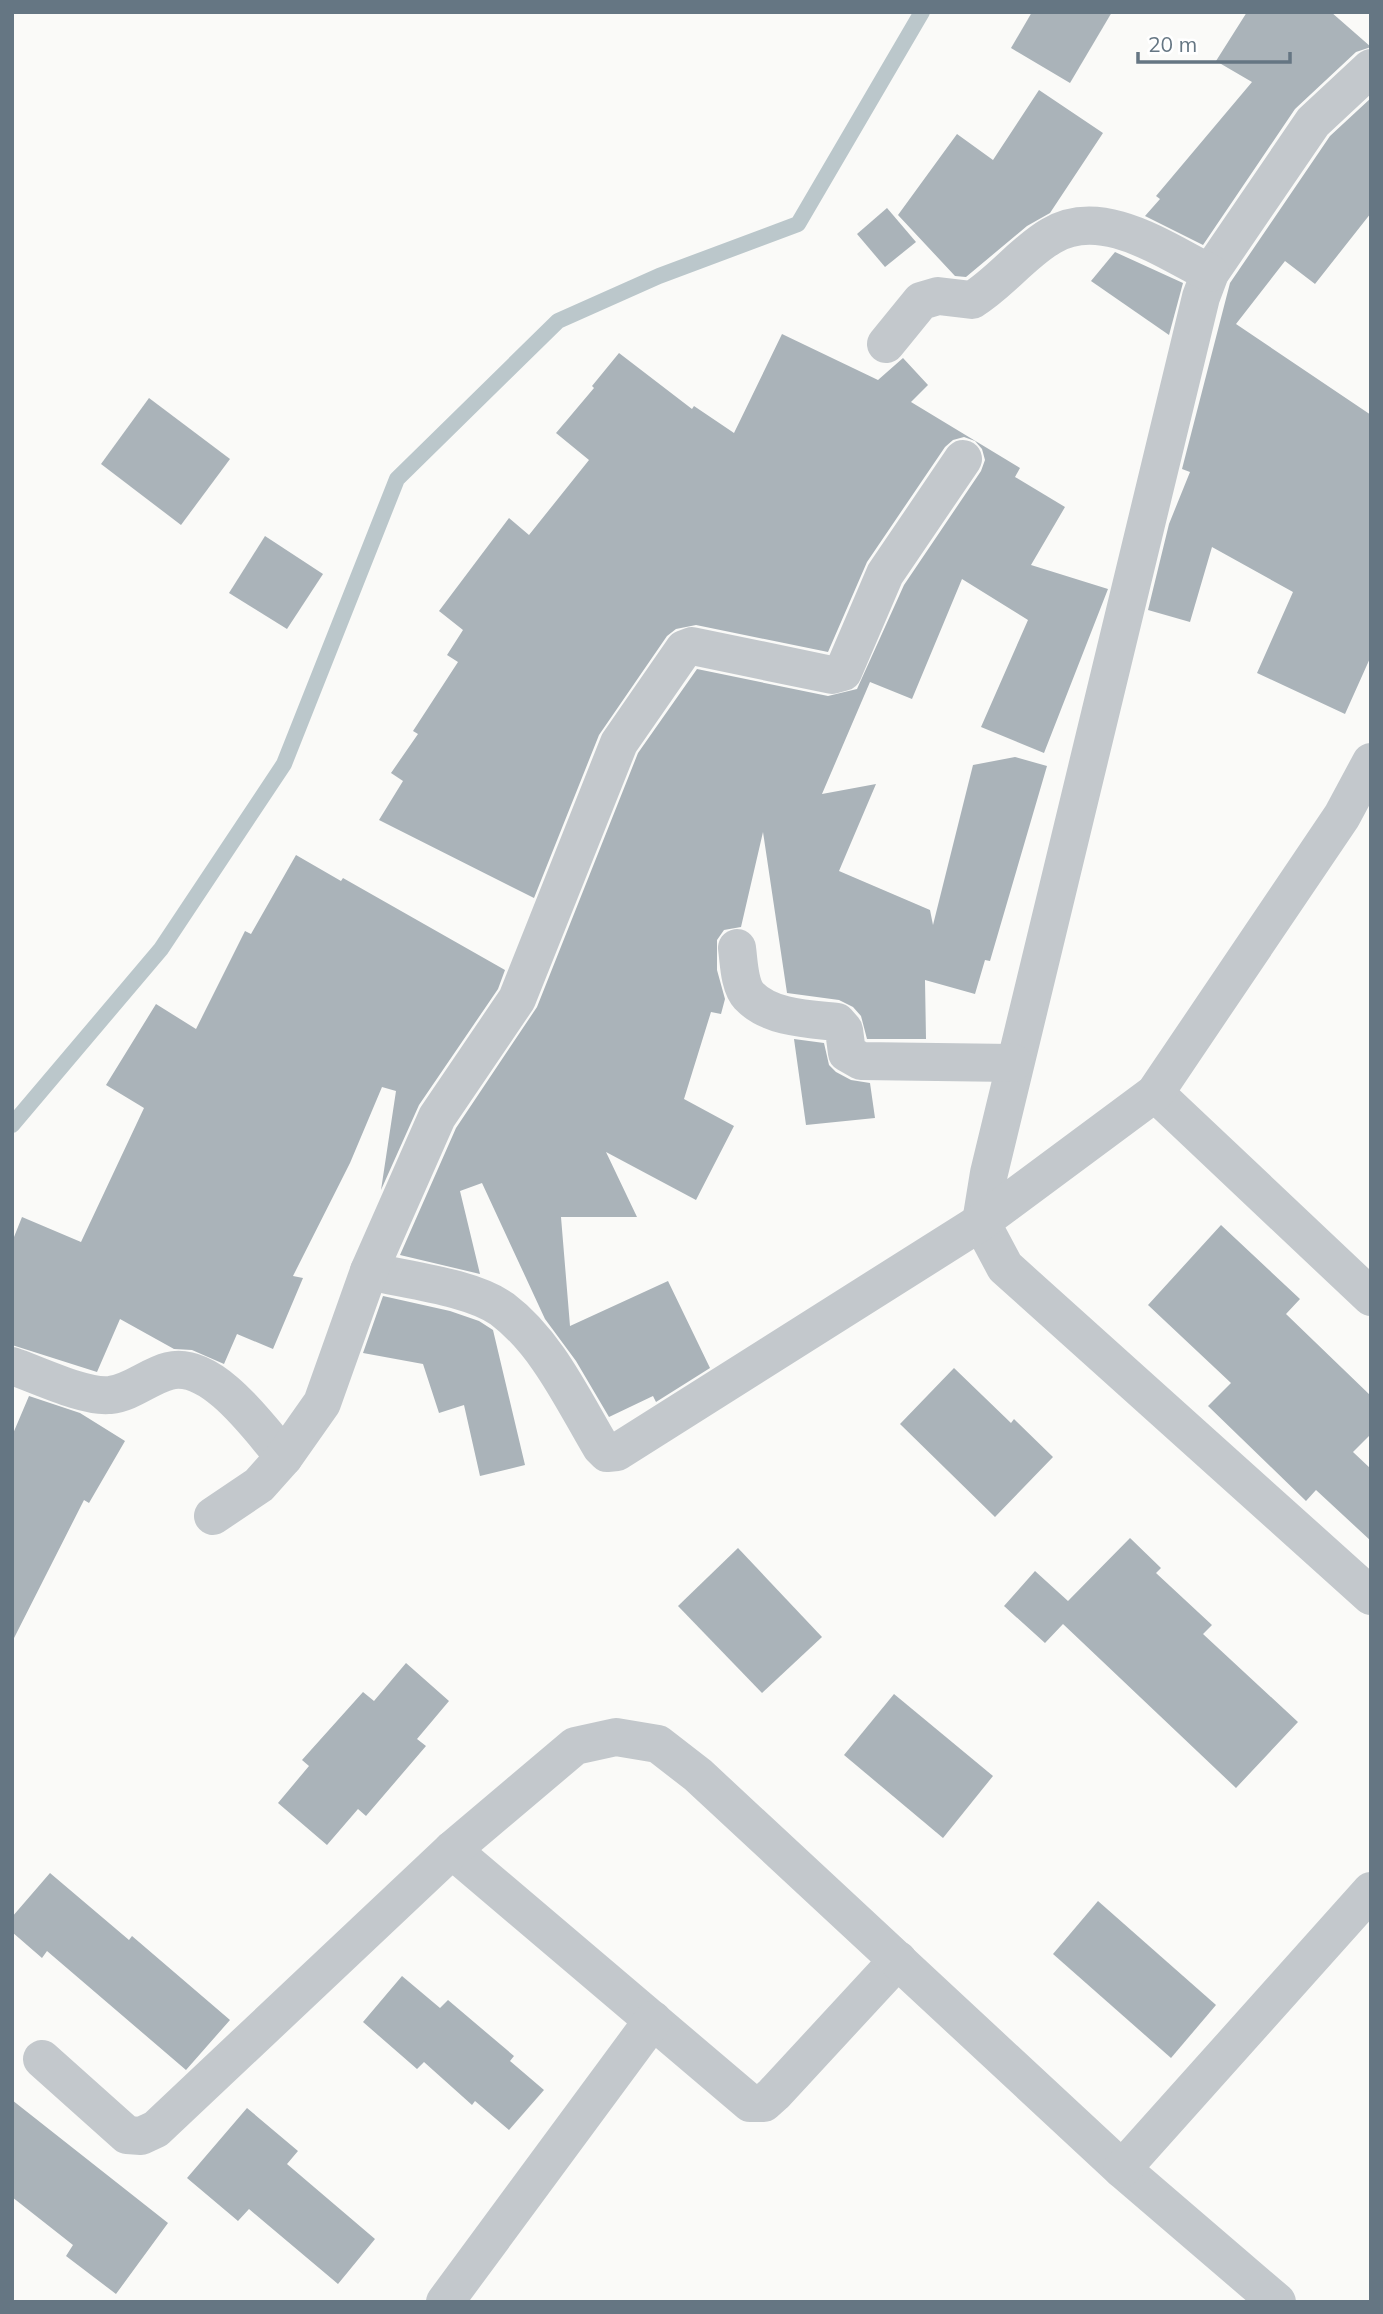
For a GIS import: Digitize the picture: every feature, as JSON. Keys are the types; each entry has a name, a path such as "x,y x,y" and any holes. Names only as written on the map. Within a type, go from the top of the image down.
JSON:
{"street":[{"path":"1371,68 1313,122 1210,273 1201,297 1013,1063 981,1222 1006,1267 1371,1596"},
{"path":"887,344 921,301 938,296 972,300 1052,235 1076,228 1096,225 1116,228 1210,273"},
{"path":"213,1516 258,1485 284,1457 322,1403 369,1271 437,1117 517,999 619,743 684,649 702,647 832,675 843,672 885,574 963,459"},
{"path":"369,1271 461,1293 501,1309 535,1340 601,1447 607,1452 617,1452 981,1222 1155,1093 1357,817 1371,762"},
{"path":"737,948 744,986 749,996 787,1016 837,1022 844,1030 847,1053 861,1061 1013,1063"},
{"path":"1155,1093 1371,1297"},
{"path":"12,1366 95,1394 110,1395 171,1370 192,1371 211,1380 232,1398 284,1457"},
{"path":"42,2059 127,2135 141,2136 156,2129 452,1850 575,1746 616,1737 658,1744 698,1775 1122,2169 1277,2302"},
{"path":"452,1850 750,2102 764,2103 898,1960"},
{"path":"1122,2169 1371,1891"},
{"path":"445,2302 653,2020"}],"building":[{"path":"1032,12 1112,12 1070,83 1011,48"},
{"path":"1247,12 1331,12 1371,47 1356,52 1295,109 1203,245 1145,216 1160,199 1156,196 1252,82 1216,61"},
{"path":"1039,90 1103,133 1050,213 1027,226 966,277 955,276 898,215 957,134 993,160"},
{"path":"1371,98 1371,213 1315,284 1285,261 1236,324 1371,415 1371,656 1345,714 1257,673 1293,592 1212,547 1190,622 1148,610 1169,524 1190,472 1182,469 1230,283 1330,136"},
{"path":"887,208 916,242 885,267 857,234"},
{"path":"1115,252 1183,283 1169,335 1091,281"},
{"path":"782,334 878,380 903,358 928,385 911,402 1020,468 1015,477 1065,507 1031,565 1108,589 1044,753 981,727 1028,620 962,579 912,699 870,682 822,794 876,784 839,871 930,910 933,925 973,765 1015,757 1047,766 990,961 985,960 975,994 925,980 926,1039 867,1039 861,1016 853,1007 839,1000 787,993 763,832 741,927 724,930 717,940 717,970 725,999 721,1014 711,1012 684,1099 734,1126 696,1200 606,1152 637,1217 561,1217 570,1326 668,1281 710,1368 656,1402 653,1396 609,1417 576,1361 545,1319 482,1183 460,1191 480,1274 400,1255 456,1128 537,1007 638,753 697,669 828,696 857,689 904,585 981,471 985,460 982,449 975,441 964,437 953,440 945,447 867,562 828,652 696,625 676,629 667,636 599,735 534,898 379,820 403,781 391,773 418,734 413,731 458,662 447,655 463,630 439,611 509,518 529,535 589,460 556,433 619,353 692,409 694,406 734,433"},
{"path":"149,398 230,459 181,525 101,464"},
{"path":"265,536 323,574 287,629 229,593"},
{"path":"296,855 341,881 343,878 505,970 498,989 419,1105 381,1190 396,1091 382,1087 350,1163 293,1276 303,1278 273,1349 237,1334 224,1364 192,1350 174,1349 120,1319 97,1372 12,1345 12,1242 22,1217 81,1242 144,1108 106,1085 156,1004 196,1029 245,931 251,934"},
{"path":"794,1039 824,1043 829,1065 836,1072 851,1080 870,1083 875,1118 806,1125"},
{"path":"1221,1225 1300,1299 1286,1314 1371,1396 1371,1434 1353,1452 1371,1469 1371,1541 1316,1490 1306,1501 1208,1406 1231,1383 1148,1305"},
{"path":"383,1296 450,1311 479,1321 493,1330 525,1465 480,1476 464,1405 439,1413 423,1364 363,1353"},
{"path":"954,1368 1011,1423 1014,1419 1053,1457 995,1517 900,1424"},
{"path":"29,1396 80,1413 125,1441 89,1503 84,1500 12,1642 12,1436"},
{"path":"1130,1538 1161,1568 1156,1573 1212,1625 1203,1634 1298,1722 1236,1788 1063,1624 1045,1643 1004,1606 1035,1571 1068,1601"},
{"path":"738,1548 822,1637 762,1693 678,1606"},
{"path":"406,1663 449,1701 417,1739 426,1746 366,1816 358,1809 327,1845 278,1803 309,1766 302,1760 363,1692 374,1701"},
{"path":"894,1694 993,1776 943,1838 844,1755"},
{"path":"50,1873 129,1940 132,1936 230,2020 186,2070 47,1951 42,1958 12,1932 12,1917"},
{"path":"1098,1901 1216,2005 1171,2058 1053,1954"},
{"path":"402,1976 440,2008 448,2000 514,2056 510,2061 544,2090 509,2130 475,2101 472,2105 424,2062 417,2069 363,2022"},
{"path":"12,2100 168,2223 116,2294 66,2256 73,2245 12,2197"},
{"path":"247,2108 298,2151 287,2164 375,2239 338,2284 249,2209 238,2221 187,2178"}],"waterway":[{"path":"12,1125 161,949 284,764 397,479 558,321 659,276 798,224 922,12"}]}
